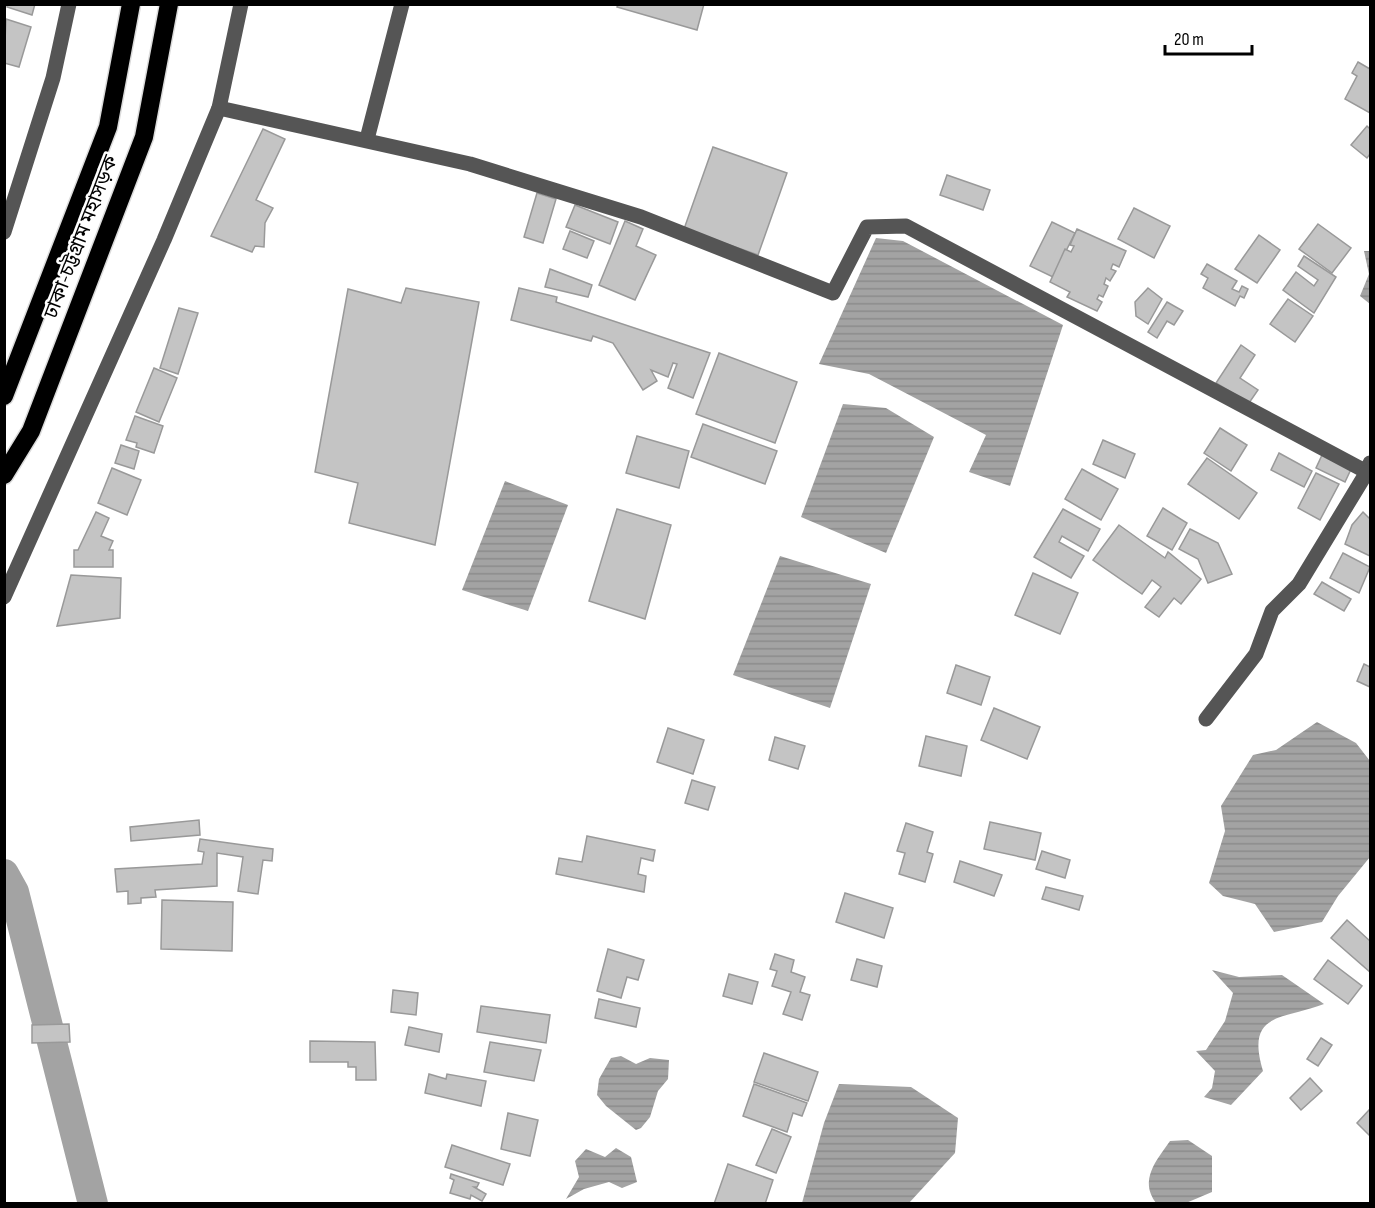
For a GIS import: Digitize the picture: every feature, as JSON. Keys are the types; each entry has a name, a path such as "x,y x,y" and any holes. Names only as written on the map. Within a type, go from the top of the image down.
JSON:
{"highway":[{"name":"ঢাকা-চট্টগ্রাম মহাসড়ক","path":"4,396 108,127 131,4"},
{"name":"ঢাকা-চট্টগ্রাম মহাসড়ক","path":"4,475 31,431 144,137 169,4"}],"street":[{"path":"4,232 53,78 69,4"},
{"path":"4,597 164,240 219,108 241,4"},
{"path":"367,140 402,4"},
{"path":"219,108 470,164 641,218 833,293 867,227 906,226 1369,468 1299,584 1272,611 1256,654 1206,719"}],"shaded area":[{"path":"876,238 903,241 1063,325 1010,486 969,472 986,435 869,374 819,364"},
{"path":"1364,251 1370,251 1370,304 1360,296 1369,274"},
{"path":"843,404 886,408 934,437 886,553 801,517"},
{"path":"505,481 568,505 528,611 462,590"},
{"path":"780,556 871,584 830,708 733,675"},
{"path":"1317,722 1356,743 1370,761 1370,857 1338,896 1322,922 1274,932 1255,904 1223,896 1209,883 1225,831 1221,806 1253,755 1276,750"},
{"path":"1212,970 1239,977 1282,975 1324,1004 1282,1016 1271,1021 1264,1028 1259,1037 1263,1071 1231,1105 1204,1097 1212,1088 1215,1071 1196,1051 1206,1050 1225,1021 1233,993"},
{"path":"621,1056 636,1064 650,1058 669,1060 668,1079 658,1091 650,1117 641,1128 636,1130 606,1106 597,1095 599,1079 611,1058"},
{"path":"839,1084 911,1087 958,1118 955,1153 909,1203 802,1203 824,1123"},
{"path":"1188,1140 1212,1156 1212,1192 1186,1203 1156,1203 1149,1186 1151,1171 1155,1163 1170,1141"},
{"path":"616,1148 631,1157 637,1182 622,1188 609,1182 584,1189 566,1199 579,1177 575,1161 586,1149 605,1157"}],"building":[{"path":"7,4 35,4 32,15 7,7"},
{"path":"618,4 704,4 697,30 617,7"},
{"path":"6,19 31,27 19,67 4,63"},
{"path":"1358,62 1370,69 1370,113 1345,99 1357,76 1352,73"},
{"path":"1367,126 1370,129 1370,154 1367,158 1351,145"},
{"path":"263,129 285,139 256,200 273,208 265,223 264,247 255,246 252,252 211,236"},
{"path":"713,147 787,173 758,255 684,229"},
{"path":"947,175 990,190 983,210 940,195"},
{"path":"537,193 556,199 543,243 524,237"},
{"path":"575,205 618,222 610,244 566,227"},
{"path":"1134,208 1170,226 1154,258 1118,239"},
{"path":"625,221 643,229 636,246 656,255 635,300 599,285"},
{"path":"1052,222 1075,233 1053,277 1030,266"},
{"path":"1318,224 1351,248 1332,273 1299,249"},
{"path":"1077,229 1126,251 1119,267 1113,264 1111,269 1116,271 1110,281 1106,278 1104,284 1108,286 1103,297 1099,295 1097,299 1102,302 1097,311 1067,297 1070,292 1050,282 1065,249 1071,252 1074,246 1070,245"},
{"path":"570,231 594,241 587,258 563,249"},
{"path":"1259,235 1280,250 1257,283 1235,269"},
{"path":"1304,256 1336,277 1314,313 1283,290 1296,272 1314,286 1318,280 1298,266"},
{"path":"1207,264 1237,281 1232,289 1239,292 1242,286 1248,289 1244,298 1240,296 1235,306 1203,288 1208,278 1201,274"},
{"path":"550,269 592,285 588,297 545,287"},
{"path":"406,288 479,302 435,545 349,523 358,483 315,472 348,289 401,303"},
{"path":"519,288 557,297 556,302 710,353 693,398 668,388 677,364 673,363 668,377 651,370 657,381 643,390 613,343 593,336 591,341 511,320"},
{"path":"1148,288 1162,299 1148,324 1136,316 1135,302"},
{"path":"1288,299 1313,316 1295,342 1270,324"},
{"path":"1167,302 1183,311 1174,325 1167,321 1157,338 1148,332"},
{"path":"179,308 198,313 178,374 160,368"},
{"path":"1241,345 1255,355 1240,378 1258,390 1249,403 1216,383"},
{"path":"719,353 797,382 775,443 696,414"},
{"path":"154,368 177,378 159,422 136,412"},
{"path":"135,416 163,426 154,453 136,447 137,443 126,440"},
{"path":"703,424 777,451 765,484 691,457"},
{"path":"1220,428 1247,445 1231,471 1204,453"},
{"path":"637,436 689,451 679,488 626,473"},
{"path":"1103,440 1135,454 1125,478 1093,464"},
{"path":"121,445 139,451 134,469 115,463"},
{"path":"1279,453 1312,471 1304,487 1271,470"},
{"path":"1323,453 1352,467 1345,482 1316,468"},
{"path":"1207,458 1257,493 1239,519 1188,484"},
{"path":"112,468 141,480 127,515 98,503"},
{"path":"1082,469 1118,489 1101,520 1065,499"},
{"path":"1316,473 1339,484 1320,520 1298,508"},
{"path":"1163,508 1187,523 1172,550 1147,536"},
{"path":"617,509 671,525 645,619 589,601"},
{"path":"1063,509 1100,529 1088,551 1062,536 1059,542 1084,556 1071,578 1034,557"},
{"path":"96,512 109,518 101,536 113,541 109,550 113,550 113,567 74,567 74,550 78,550"},
{"path":"1363,512 1370,519 1370,556 1345,544 1352,525"},
{"path":"1119,525 1165,558 1168,552 1201,579 1181,604 1174,598 1159,617 1145,607 1161,587 1152,580 1142,594 1093,560"},
{"path":"1190,529 1218,543 1232,574 1208,583 1198,559 1179,549"},
{"path":"1343,553 1370,567 1359,593 1330,578"},
{"path":"1033,573 1078,593 1060,634 1015,615"},
{"path":"71,575 121,578 120,618 57,626"},
{"path":"1322,582 1351,599 1344,611 1314,594"},
{"path":"1364,664 1370,667 1370,687 1357,681"},
{"path":"956,665 990,677 981,705 947,693"},
{"path":"994,708 1040,727 1027,759 981,740"},
{"path":"668,728 704,740 693,774 657,762"},
{"path":"926,736 967,746 961,776 919,766"},
{"path":"775,737 805,746 798,769 769,760"},
{"path":"692,780 715,787 708,810 685,803"},
{"path":"199,820 200,835 131,841 130,827"},
{"path":"990,822 1041,833 1035,860 984,849"},
{"path":"906,823 933,832 927,852 933,854 925,882 899,874 905,853 897,851"},
{"path":"587,836 655,850 653,861 641,858 638,874 646,876 644,892 556,874 559,858 582,862"},
{"path":"200,839 273,849 272,861 263,860 258,894 238,891 243,857 217,853 217,886 155,890 156,897 141,898 141,903 128,904 128,891 117,892 115,869 202,864 204,852 198,851"},
{"path":"1042,851 1070,860 1065,878 1036,869"},
{"path":"960,861 1002,875 994,896 954,882"},
{"path":"1046,887 1083,896 1079,910 1042,899"},
{"path":"845,893 893,908 884,938 836,922"},
{"path":"162,900 233,902 232,951 161,949"},
{"path":"1347,920 1370,941 1370,972 1331,938"},
{"path":"608,949 644,960 638,980 627,977 621,998 597,991"},
{"path":"775,954 794,960 791,972 805,977 800,992 810,995 802,1020 783,1014 791,992 772,986 777,971 770,969"},
{"path":"857,959 882,966 877,987 851,980"},
{"path":"1328,960 1362,986 1348,1004 1314,979"},
{"path":"729,974 758,982 752,1004 723,996"},
{"path":"393,990 418,993 416,1015 391,1012"},
{"path":"599,999 640,1008 636,1027 595,1018"},
{"path":"481,1006 550,1015 546,1043 477,1032"},
{"path":"69,1024 70,1042 32,1043 32,1025"},
{"path":"409,1027 442,1034 439,1052 405,1045"},
{"path":"1321,1038 1332,1045 1318,1066 1307,1059"},
{"path":"310,1041 375,1042 376,1080 356,1080 356,1067 348,1067 348,1062 310,1062"},
{"path":"490,1042 541,1050 534,1081 484,1072"},
{"path":"764,1053 818,1072 808,1101 754,1082"},
{"path":"429,1074 446,1079 447,1074 486,1081 481,1106 425,1093"},
{"path":"1310,1078 1322,1091 1301,1110 1290,1098"},
{"path":"754,1084 807,1103 802,1116 793,1113 787,1132 743,1116"},
{"path":"1370,1109 1370,1136 1357,1123"},
{"path":"508,1113 538,1120 530,1156 501,1149"},
{"path":"772,1129 791,1137 776,1173 756,1165"},
{"path":"452,1145 510,1164 503,1185 445,1167"},
{"path":"728,1164 773,1180 765,1204 714,1204"},
{"path":"451,1174 479,1183 477,1187 474,1187 486,1194 482,1201 471,1195 470,1199 450,1193 454,1180 450,1178"}],"waterway":[{"path":"4,874 14,892 93,1204"}]}
